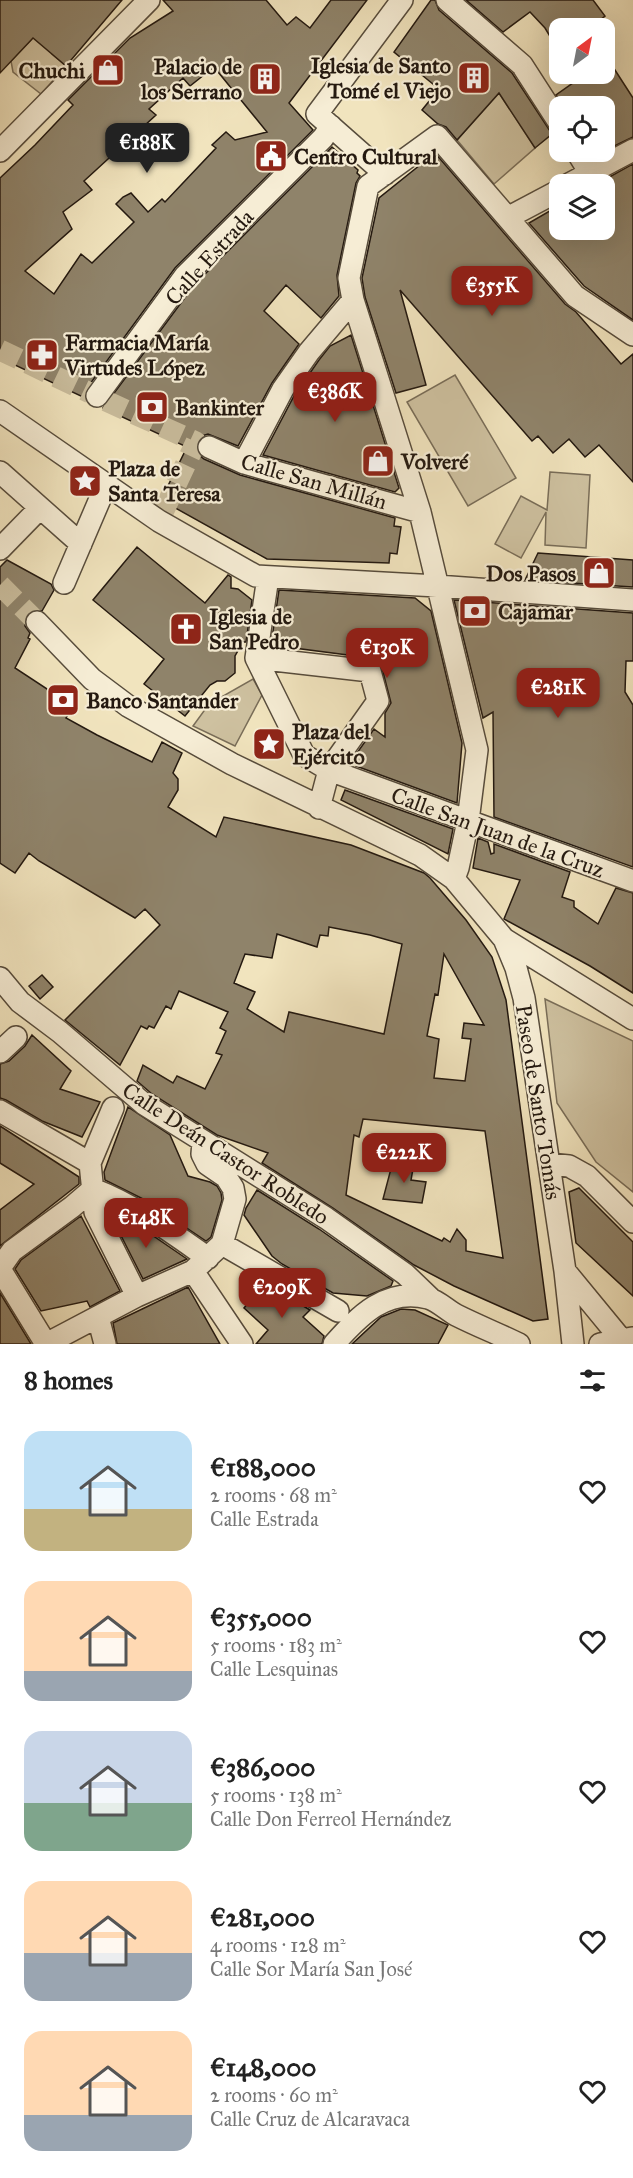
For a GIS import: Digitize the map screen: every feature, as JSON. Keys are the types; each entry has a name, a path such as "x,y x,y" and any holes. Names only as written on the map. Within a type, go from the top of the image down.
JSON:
{"street":[{"path":"0,151 150,0"},
{"path":"447,0 522,65 549,107"},
{"path":"385,174 317,114 400,1"},
{"name":"Calle Estrada","path":"98,397 185,276 322,138 331,126"},
{"path":"454,879 468,821 477,750 420,512 348,278 368,186 437,136 575,296 633,335"},
{"path":"586,174 633,150"},
{"path":"584,162 590,172"},
{"path":"509,217 549,195"},
{"path":"244,463 283,389 309,352 354,300"},
{"path":"0,411 159,521 256,576 633,600"},
{"name":"Calle San Millán","path":"209,447 244,463 420,512"},
{"path":"0,472 81,544"},
{"path":"64,583 106,485"},
{"path":"0,549 40,508"},
{"path":"268,577 256,658 304,755 329,770"},
{"path":"37,622 92,679 128,706 232,764 327,811 329,770 378,701 370,671 256,658"},
{"name":"Calle San Juan de la Cruz","path":"329,770 633,881"},
{"name":"Paseo de Santo Tomás","path":"327,811 420,855 454,879 504,939 516,968 524,998 565,1270 573,1344"},
{"path":"504,939 633,1018"},
{"name":"Calle Deán Castor Robledo","path":"0,978 20,1002 60,1032 144,1104 355,1238 405,1274 430,1298 453,1314 519,1344"},
{"path":"0,1052 16,1037"},
{"path":"113,1108 90,1163 95,1212 137,1296"},
{"path":"0,1111 90,1163"},
{"path":"93,1189 12,1251 0,1268 46,1344 208,1258 235,1198 233,1188 226,1178 207,1164 202,1154 203,1142"},
{"path":"549,1164 569,1166 587,1176 633,1222"},
{"path":"93,1189 119,1199 145,1214 208,1258 338,1311"},
{"path":"208,1258 242,1344"},
{"path":"565,1270 626,1340"},
{"path":"334,1344 369,1308 387,1300 408,1296 430,1298"},
{"path":"98,1317 105,1344"},
{"path":"600,1344 626,1340"}],"shaded area":[{"path":"18,27 56,48 52,54 66,66 41,94 13,72 11,61 31,40"},
{"path":"499,93 535,148 494,184 457,140"},
{"path":"455,375 516,478 468,506 407,402"},
{"path":"550,472 590,475 586,548 545,545 546,512 521,558 495,544 521,496 547,510"},
{"path":"253,679 262,695 235,746 193,726 209,704"},
{"path":"545,999 633,1041 633,1192 596,1162 557,1103"}],"building":[{"path":"0,0 122,0 66,66 33,38 0,73"},
{"path":"163,0 266,0 287,25 296,17 310,28 331,0 367,0 289,103 313,130 175,268 87,388 85,398 0,358 0,178 73,105 68,100 130,38 173,11","holes":["214,67 267,132 235,140 226,132 212,145 216,148 165,202 162,199 148,212 131,193 123,197 116,204 134,222 92,263 81,254 54,294 25,271 72,229 63,212 92,190 84,181 156,115 149,109 183,78 190,86"]},
{"name":"Iglesia de Santo Tomé el Viejo","path":"431,0 435,0 439,10 512,73 549,129 549,136 535,148 499,93 457,140 446,127 438,124 422,110 439,89 394,52"},
{"path":"466,0 593,0 605,16 602,18 549,18 549,35 530,12 503,32"},
{"path":"615,70 633,98 633,137 615,146 615,96 556,95 571,84 615,84"},
{"path":"332,147 358,170 357,173 360,176 356,183 337,275 339,296 321,318 286,285 264,311 299,344 272,383 238,446 208,434 202,436 198,441 196,449 204,459 240,475 395,518 394,526 401,527 397,554 390,553 389,563 267,559 161,500 187,447 103,408 195,284"},
{"path":"435,153 565,304 576,312 621,364 633,354 633,482 599,445 585,457 569,439 553,453 538,436 532,441 400,290 426,385 396,393 365,297 362,278 379,198"},
{"path":"633,164 633,320 584,286 529,223 549,211 549,240 615,240 615,174"},
{"path":"351,335 399,488 395,492 263,455 294,396 319,360 330,346"},
{"name":"Iglesia de San Pedro","path":"137,547 205,603 228,575 231,577 231,588 238,589 252,600 246,642 243,642 235,656 235,673 225,681 217,681 210,685 185,716 144,684 164,659 93,600"},
{"path":"538,553 633,560 633,587 525,580"},
{"path":"7,560 51,584 54,590 42,611 33,610 25,618 25,626 30,633 28,638 30,639 15,668 73,706 66,718 97,735 152,762 162,742 182,753 173,773 178,779 178,790 168,807 216,837 224,817 351,845 424,873 466,920 492,957 506,1000 548,1319 533,1321 454,1286 414,1265 333,1208 262,1163 268,1153 217,1135 152,1094 137,1081 143,1065 173,1083 177,1076 205,1089 222,1055 216,1053 226,1031 220,1028 228,1012 179,991 171,1009 166,1006 154,1028 149,1026 147,1029 141,1026 120,1065 65,1020 160,925 145,909 135,918 29,853 15,873 0,863 0,567","holes":["329,927 402,944 384,1034 289,1012 284,1032 247,1009 255,992 234,983 245,954 272,958 277,934 317,947 320,935 328,936","444,954 484,1025 464,1023 462,1038 471,1039 465,1081 434,1078 439,1039 427,1036 435,994 438,995","363,1119 485,1131 503,1258 466,1251 466,1240 457,1229 450,1242 444,1238 442,1241 346,1195 354,1135 359,1137"]},
{"path":"279,590 415,598 431,611 462,743 457,803 356,766 357,763 352,760 374,729 385,737 385,713 391,703 382,668 378,661 371,658 271,645"},
{"path":"454,600 633,613 633,661 626,661 625,692 633,705 633,867 494,817 493,712 483,718"},
{"path":"345,790 453,829 448,854 341,800"},
{"path":"478,838 488,842 491,854 494,853 494,844 570,872 562,897 574,901 574,907 598,924 616,888 633,893 633,993 590,966 504,919 520,880 473,868"},
{"path":"42,975 53,987 40,999 29,986"},
{"path":"32,1035 71,1071 60,1089 100,1102 82,1137 42,1121 0,1098 0,1064 9,1061 25,1046"},
{"path":"128,1107 170,1135 188,1176 217,1186 222,1200 211,1237 206,1241 145,1200 105,1180 104,1172"},
{"path":"0,1126 79,1177 79,1184 0,1246 0,1210 34,1184 0,1163"},
{"path":"393,1161 414,1163 411,1180 426,1182 422,1203 383,1199"},
{"path":"579,1188 633,1242 633,1296 576,1243 569,1192"},
{"path":"257,1190 319,1229 393,1281 391,1286 367,1296 333,1293 282,1264 272,1256 244,1215"},
{"path":"112,1212 146,1231 187,1259 143,1279 110,1214"},
{"path":"81,1216 120,1291 90,1307 87,1301 41,1311 15,1269 21,1260"},
{"path":"265,1283 310,1310 303,1317 324,1336 322,1344 256,1344 268,1330 244,1308"},
{"path":"188,1287 220,1344 117,1344 113,1323"},
{"path":"0,1293 31,1344 0,1344"},
{"path":"401,1309 415,1310 448,1325 438,1344 352,1344 381,1317"}],"tunnel":[{"path":"0,350 90,393"},
{"path":"106,401 196,442 159,521"},
{"path":"0,585 37,622"}],"place":[{"name":"Chuchi","path":"108,70"},
{"name":"Iglesia de Santo Tomé el Viejo","path":"474,78"},
{"name":"Palacio de los Serrano","path":"265,79"},
{"name":"Centro Cultural","path":"271,156"},
{"name":"Farmacia María Virtudes López","path":"42,355"},
{"name":"Bankinter","path":"152,407"},
{"name":"Volveré","path":"378,461"},
{"name":"Plaza de Santa Teresa","path":"85,481"},
{"name":"Dos Pasos","path":"599,573"},
{"name":"Cajamar","path":"475,611"},
{"name":"Iglesia de San Pedro","path":"186,629"},
{"name":"Banco Santander","path":"63,700"},
{"name":"Plaza del Ejército","path":"269,744"}]}
